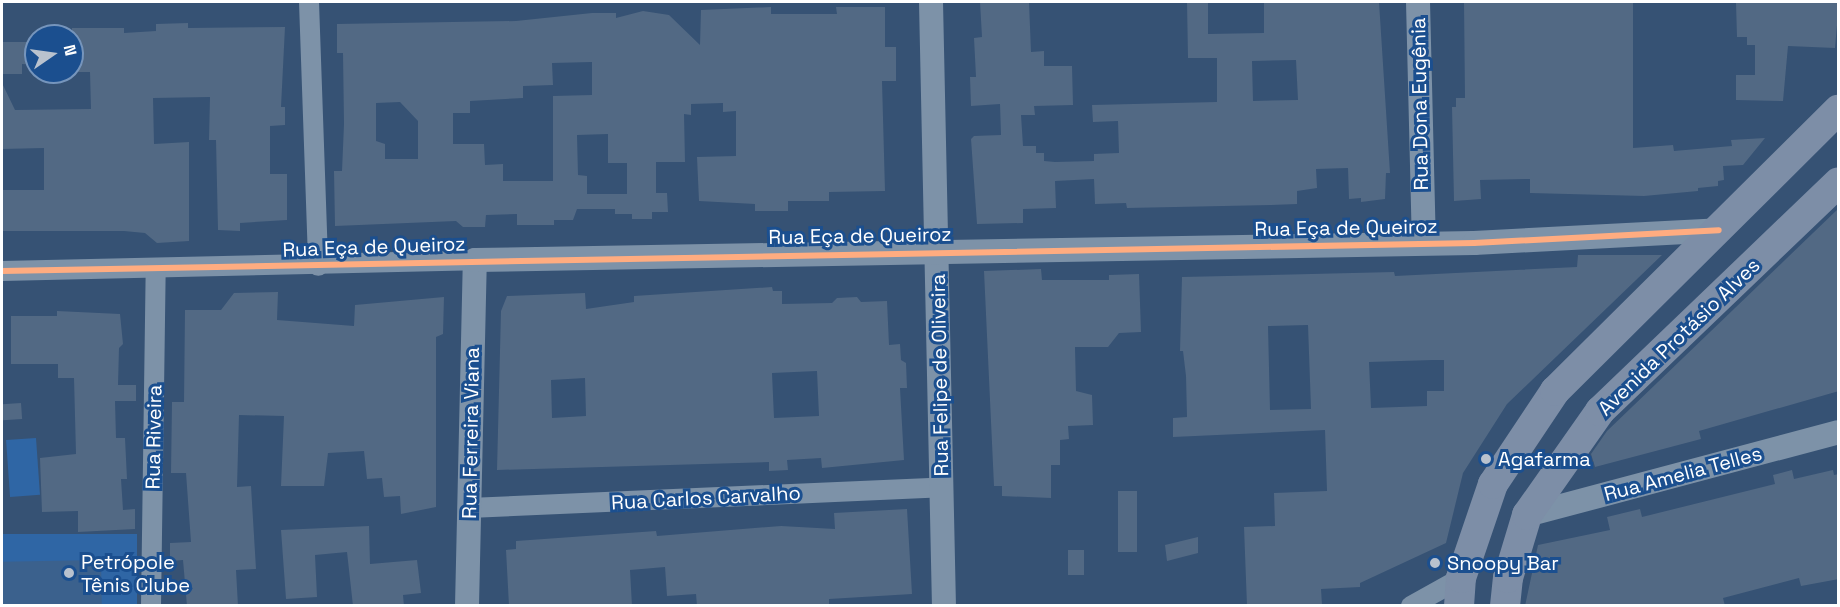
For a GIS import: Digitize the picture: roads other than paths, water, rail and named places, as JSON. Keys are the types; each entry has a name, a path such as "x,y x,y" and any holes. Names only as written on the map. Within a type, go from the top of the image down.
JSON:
{"main road":[{"path":"1460,592 1492,484 1555,391 1839,110"},
{"name":"Avenida Protásio Alves","path":"1505,606 1508,578 1527,515 1600,411 1839,183"}],"street":[{"path":"309,2 318,266"},
{"name":"Rua Felipe de Oliveira","path":"931,2 944,606"},
{"name":"Rua Dona Eugênia","path":"1418,2 1424,243"},
{"name":"Rua Eça de Queiroz","path":"2,271 318,266 475,260 937,250 1424,243 1719,230"},
{"name":"Rua Ferreira Viana","path":"467,606 475,260"},
{"name":"Rua Riveira","path":"151,606 156,268"},
{"name":"Rua Amelia Telles","path":"1527,515 1839,432"},
{"name":"Rua Carlos Carvalho","path":"469,508 942,487"},
{"path":"1411,606 1460,592"}],"place":[{"name":"Agafarma","path":"1486,459"},
{"name":"Snoopy Bar","path":"1435,563"},
{"name":"Petrópole Tênis Clube","path":"69,573"}]}
